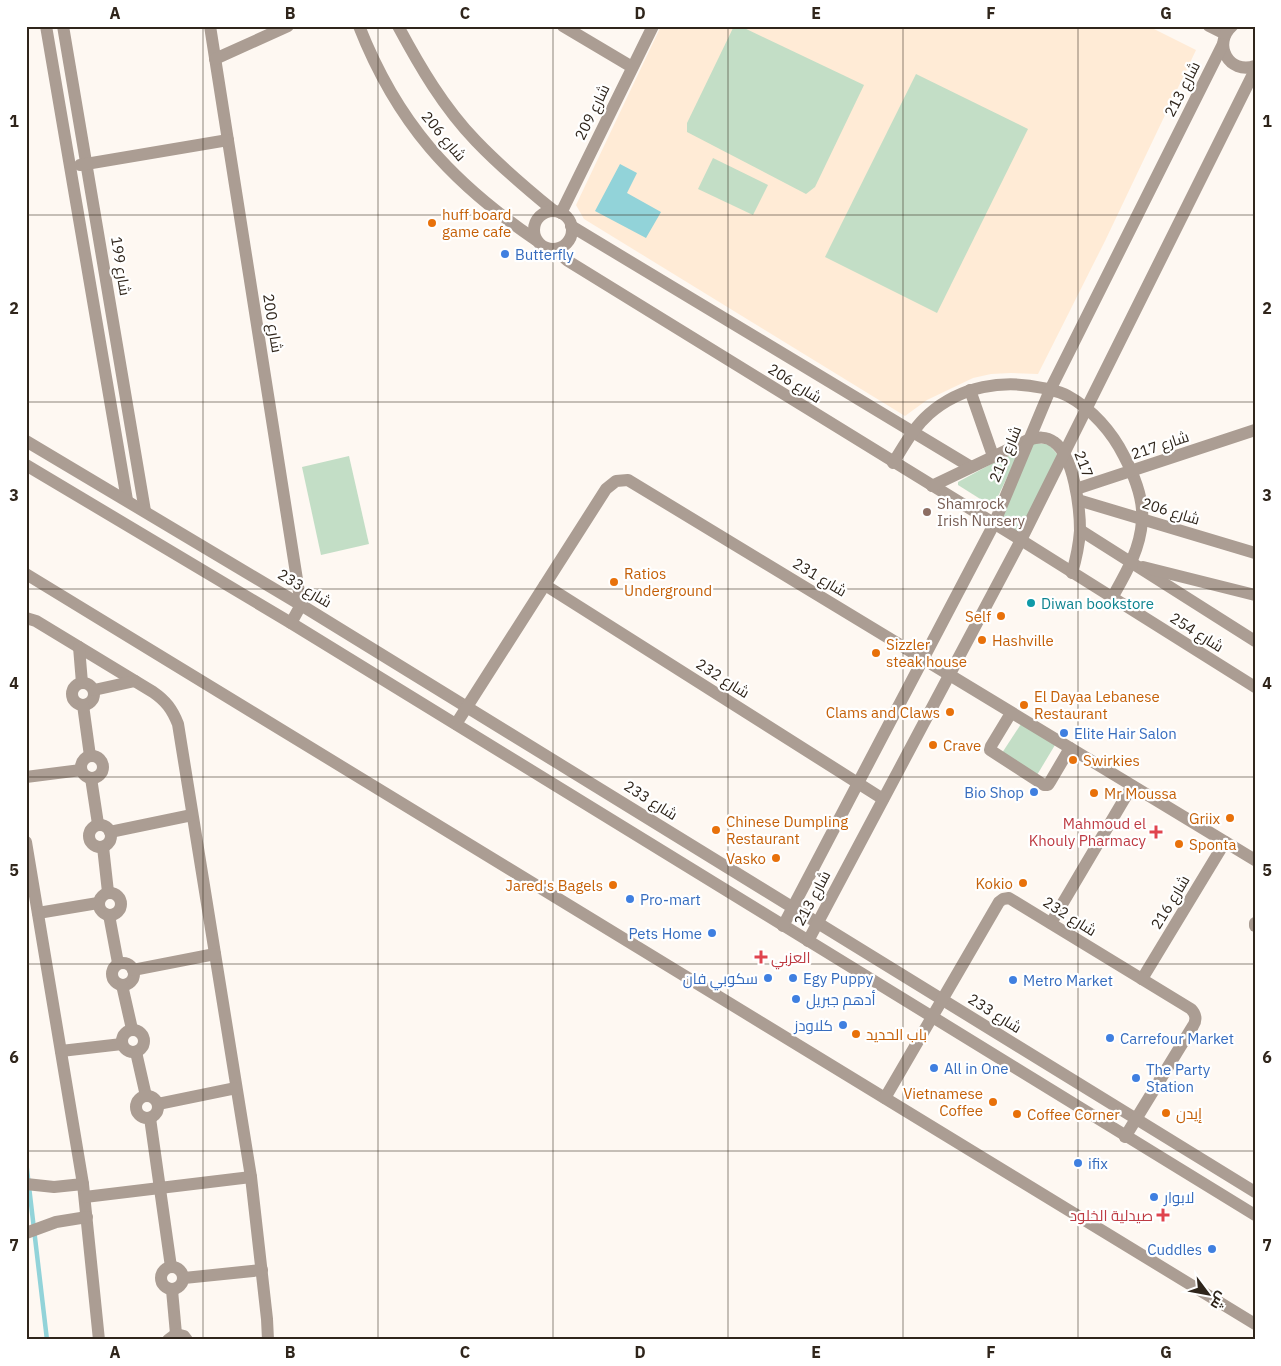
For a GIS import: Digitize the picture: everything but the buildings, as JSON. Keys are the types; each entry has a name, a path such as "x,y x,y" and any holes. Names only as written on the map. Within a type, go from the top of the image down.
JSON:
{"street":[{"path":"46,26 127,500"},
{"name":"شارع 199","path":"63,26 145,511"},
{"name":"شارع 200","path":"210,26 301,605"},
{"path":"215,59 288,26"},
{"name":"شارع 206","path":"359,26 371,57 391,94 425,142 470,191 536,240"},
{"name":"شارع 206","path":"398,26 413,54 442,99 475,140 513,177 557,212"},
{"path":"563,26 632,68"},
{"name":"شارع 209","path":"557,212 653,26"},
{"path":"1209,26 1228,32 1226,56 1234,65 1255,68"},
{"name":"شارع 213","path":"784,926 994,524 1050,390 1228,32"},
{"name":"شارع 213","path":"808,941 1064,455 1086,407 1255,68"},
{"path":"71,167 228,140"},
{"path":"557,212 569,220 571,232 566,243 554,249 542,245 536,240 534,234 536,220 541,215 557,212"},
{"name":"شارع 206","path":"571,226 971,467"},
{"name":"شارع 206","path":"554,249 568,261 1020,540"},
{"path":"893,463 912,431 929,414 949,400 970,390 997,384 1024,384 1066,394 1086,407 1105,427 1120,448 1132,471 1139,494 1142,519 1139,542 1131,563 1112,598"},
{"path":"970,390 993,456"},
{"name":"شارع 217","path":"1077,495 1132,471 1255,430"},
{"name":"217","path":"932,486 1028,440 1037,437 1046,438 1054,442 1064,455 1077,495 1080,530 1072,573"},
{"path":"26,460 30,443"},
{"name":"شارع 233","path":"30,443 468,706 1255,1192"},
{"path":"26,465 291,623 1125,1137 1255,1215"},
{"name":"شارع 231","path":"456,724 606,489 616,481 628,480 1255,860"},
{"name":"شارع 206","path":"1077,495 1142,519 1255,553"},
{"name":"شارع 254","path":"1080,530 1255,641"},
{"name":"شارع 254","path":"1020,540 1255,687"},
{"path":"1131,563 1255,595"},
{"path":"26,574 1255,1324"},
{"name":"شارع 232","path":"545,585 883,799"},
{"path":"291,623 301,605"},
{"path":"26,618 36,621 164,700 173,711 178,724 251,1177 268,1340"},
{"path":"79,647 82,682"},
{"path":"94,690 135,681"},
{"path":"82,682 89,684 94,690 92,701 83,706 73,700 72,693 75,686 82,682"},
{"path":"83,706 90,756"},
{"path":"1011,713 990,750 1044,785 1048,785 1070,748"},
{"path":"90,756 101,760 103,767 101,774 91,778 84,776 80,770 81,762 90,756"},
{"path":"26,777 80,770"},
{"path":"91,778 98,824"},
{"path":"1050,923 1132,786"},
{"path":"110,832 192,815"},
{"path":"94,825 106,826 110,832 109,843 103,847 96,847 88,838 89,831 94,825"},
{"path":"26,842 88,1217 99,1340"},
{"name":"شارع 216","path":"1142,980 1225,842"},
{"path":"103,847 108,892"},
{"path":"112,892 119,897 121,904 119,911 109,915 100,910 98,903 102,896 112,892"},
{"name":"شارع 232","path":"885,1098 1001,900 1011,898 1194,1012 1196,1019 1193,1026 1125,1137"},
{"path":"38,912 98,903"},
{"path":"109,915 118,963"},
{"path":"134,970 215,954"},
{"path":"125,962 134,970 132,981 122,985 116,983 112,976 112,969 118,963 125,962"},
{"path":"122,985 132,1030"},
{"path":"132,1030 139,1031 144,1041 142,1048 136,1052 126,1050 121,1040 125,1033 132,1030"},
{"path":"61,1051 122,1044"},
{"path":"136,1052 146,1096"},
{"path":"158,1104 236,1088"},
{"path":"146,1096 154,1098 158,1104 157,1114 150,1118 143,1118 136,1110 139,1099 146,1096"},
{"path":"150,1118 171,1267"},
{"path":"26,1184 84,1190 160,1188 251,1177"},
{"path":"26,1233 56,1222 88,1217"},
{"path":"171,1267 179,1268 184,1278 181,1285 172,1290 163,1284 161,1277 164,1270 171,1267"},
{"path":"184,1278 262,1270"},
{"path":"172,1290 177,1338"}],"shaded area":[{"path":"661,26 1148,26 1196,50 1105,241 1038,374 991,374 973,378 927,400 905,416 584,219 576,205"}],"green space":[{"path":"734,26 740,26 864,85 815,187 806,194 687,132 687,123"},
{"path":"916,74 1028,129 937,313 825,257"},
{"path":"713,158 768,185 753,215 698,189"},
{"path":"1033,443 1048,444 1059,456 1019,532 1000,521"},
{"path":"1021,448 993,507 958,485 958,482"},
{"path":"349,456 369,544 321,555 302,467"},
{"path":"1021,724 1055,745 1037,775 1002,753"}],"water":[{"path":"620,164 637,173 627,193 661,212 646,238 595,211"}],"waterway":[{"path":"26,1161 47,1340"}],"place":[{"name":"huff board game cafe","path":"432,223"},
{"name":"Butterfly","path":"505,254"},
{"name":"Shamrock Irish Nursery","path":"927,512"},
{"name":"Ratios Underground","path":"614,582"},
{"name":"Diwan bookstore","path":"1031,603"},
{"name":"Self","path":"1001,616"},
{"name":"Hashville","path":"982,640"},
{"name":"Sizzler steak house","path":"876,653"},
{"name":"El Dayaa Lebanese Restaurant","path":"1024,705"},
{"name":"Clams and Claws","path":"950,712"},
{"name":"Elite Hair Salon","path":"1064,733"},
{"name":"Crave","path":"933,745"},
{"name":"Swirkies","path":"1073,760"},
{"name":"Bio Shop","path":"1034,792"},
{"name":"Mr Moussa","path":"1094,793"},
{"name":"Griix","path":"1230,818"},
{"name":"Chinese Dumpling Restaurant","path":"716,830"},
{"name":"Mahmoud el Khouly Pharmacy","path":"1156,832"},
{"name":"Sponta","path":"1179,844"},
{"name":"Vasko","path":"776,858"},
{"name":"Kokio","path":"1023,883"},
{"name":"Jared's Bagels","path":"613,885"},
{"name":"Pro-mart","path":"630,899"},
{"name":"Pets Home","path":"712,933"},
{"name":"العزبي","path":"761,957"},
{"name":"سكوبي فان","path":"768,978"},
{"name":"Egy Puppy","path":"793,978"},
{"name":"Metro Market","path":"1013,980"},
{"name":"أدهم جبريل","path":"796,999"},
{"name":"كلاودز","path":"843,1025"},
{"name":"باب الحديد","path":"856,1034"},
{"name":"Carrefour Market","path":"1110,1038"},
{"name":"All in One","path":"934,1068"},
{"name":"The Party Station","path":"1136,1078"},
{"name":"Vietnamese Coffee","path":"993,1102"},
{"name":"إيدن","path":"1166,1113"},
{"name":"Coffee Corner","path":"1017,1114"},
{"name":"ifix","path":"1078,1163"},
{"name":"لابوار","path":"1154,1197"},
{"name":"صيدلية الخلود","path":"1163,1215"},
{"name":"Cuddles","path":"1212,1249"}]}
